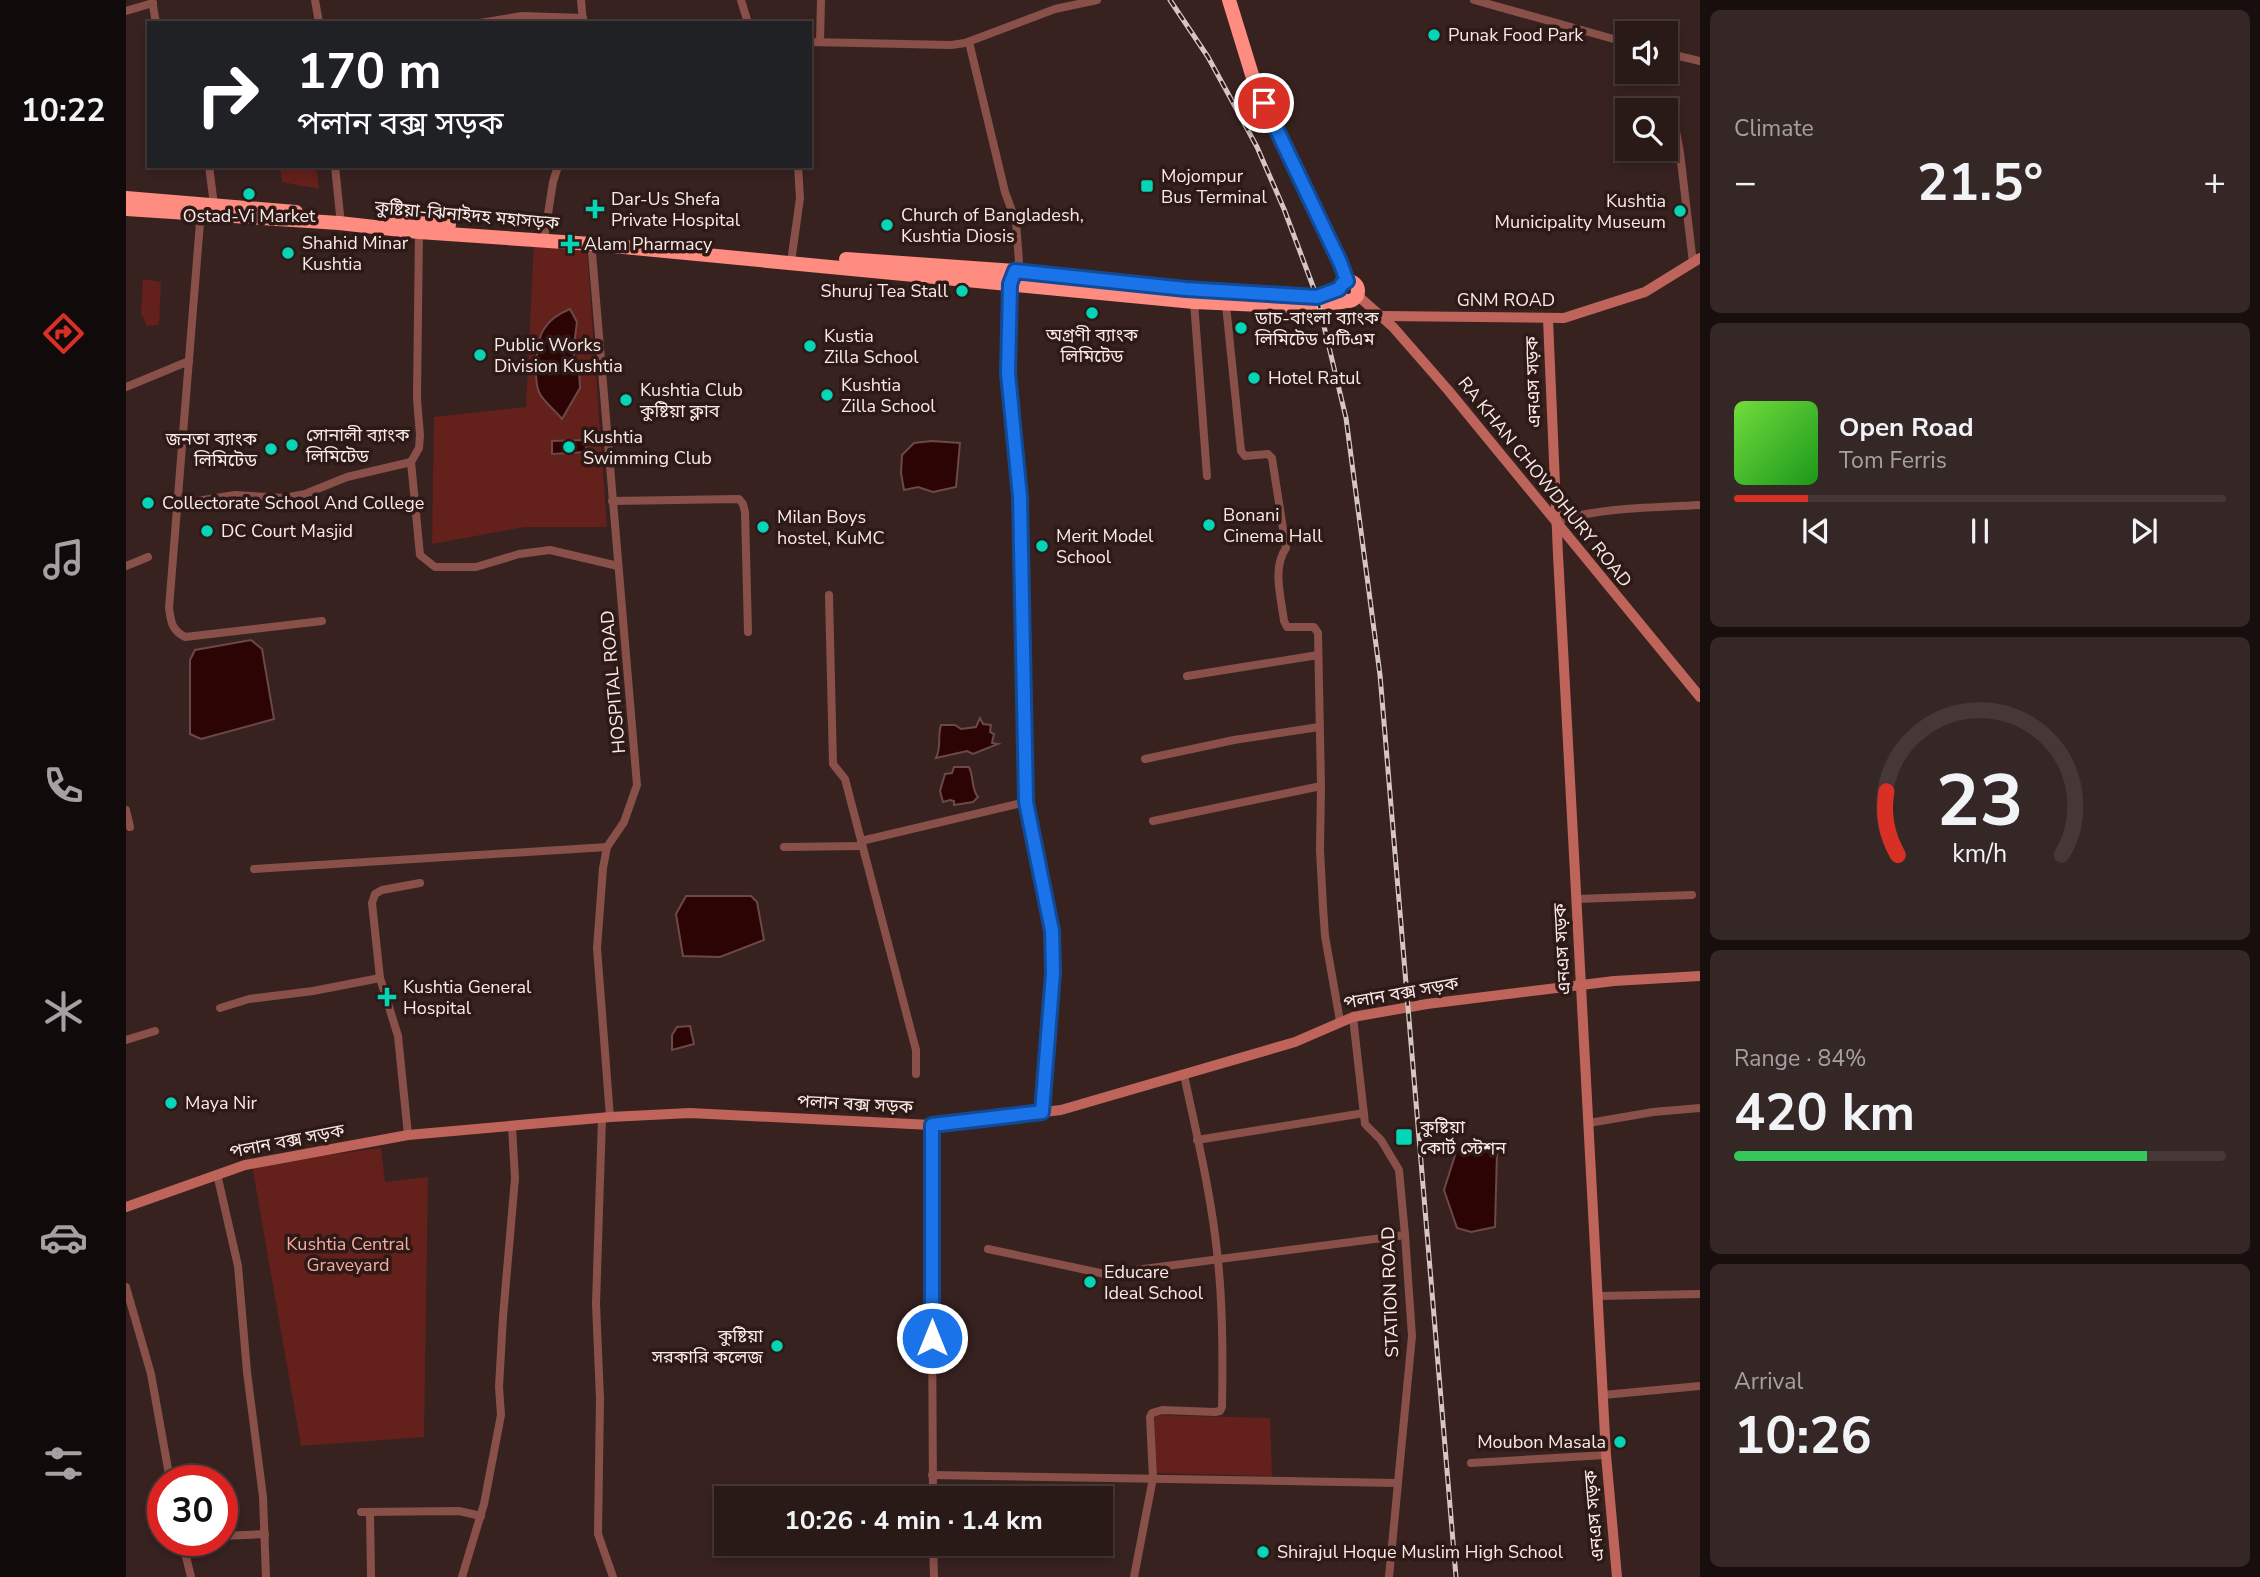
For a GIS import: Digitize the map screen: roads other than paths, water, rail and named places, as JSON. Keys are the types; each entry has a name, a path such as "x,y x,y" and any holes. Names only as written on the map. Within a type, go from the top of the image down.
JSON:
{"highway":[{"path":"1230,0 1257,90 1300,174 1347,291"},
{"name":"কুষ্টিয়া-ঝিনাইদহ মহাসড়ক","path":"126,198 340,223 514,234 1256,300"},
{"name":"কুষ্টিয়া-ঝিনাইদহ মহাসড়ক","path":"126,209 205,208 340,215 419,227"},
{"name":"কুষ্টিয়া-ঝিনাইদহ মহাসড়ক","path":"514,234 545,233 591,241"},
{"name":"কুষ্টিয়া-ঝিনাইদহ মহাসড়ক","path":"706,251 792,255 1012,278"},
{"name":"কুষ্টিয়া-ঝিনাইদহ মহাসড়ক","path":"1148,291 1194,302 1226,304 1317,297 1347,291"}],"main road":[{"name":"GNM ROAD","path":"1383,316 1564,318 1645,292 1697,260"},
{"name":"RA KHAN CHOWDHURY ROAD","path":"1347,291 1383,316 1557,521 1700,697"},
{"name":"এনএস সড়ক","path":"1548,319 1606,1455 1617,1577"},
{"name":"পলান বক্স সড়ক","path":"126,1207 244,1164 408,1135 690,1113 932,1125 1061,1110 1295,1042 1353,1017 1427,1004 1614,981 1700,976"}],"street":[{"path":"315,0 319,21"},
{"path":"492,21 522,16 583,20 581,0"},
{"path":"741,0 747,21"},
{"path":"820,41 821,0"},
{"path":"812,42 951,45 969,42 1055,9 1097,0"},
{"path":"1474,0 1615,39"},
{"path":"126,12 152,2 156,21"},
{"path":"969,42 1005,192 1016,222 1019,261 1012,278 1008,373 1020,497 1023,562 1026,802 1052,931 1053,973 1042,1112"},
{"path":"1678,56 1700,61"},
{"path":"1678,142 1697,260"},
{"path":"208,168 189,361 170,622 175,632 186,637 322,621"},
{"path":"335,168 340,215"},
{"path":"545,233 557,168"},
{"path":"792,255 800,198 799,168"},
{"path":"419,227 417,399 420,435 419,448 411,462 420,555 435,567 476,567 550,550 618,566"},
{"name":"HOSPITAL ROAD","path":"591,241 636,785 624,822 607,848 597,948 606,1118 596,1304 600,1399 597,1534 613,1577"},
{"path":"1194,302 1207,476"},
{"path":"1226,304 1241,452 1245,456 1268,454 1272,458 1286,548 1278,567 1284,621 1287,626 1314,626 1316,629 1321,786 1320,850 1324,916 1340,1021"},
{"path":"126,387 189,361"},
{"path":"178,504 235,495 285,498 305,494 346,477 411,462"},
{"path":"612,501 739,499 745,512 748,632"},
{"path":"1557,521 1606,511 1700,505"},
{"path":"126,566 148,557"},
{"path":"829,595 833,764 845,779 916,1050 916,1074"},
{"path":"1187,676 1318,656"},
{"path":"1145,759 1234,740 1319,727"},
{"path":"1153,821 1321,786"},
{"path":"784,848 861,844 1026,802"},
{"path":"126,810 130,827"},
{"path":"254,869 607,848"},
{"path":"408,1135 398,1036 380,978 372,903 374,894 382,890 419,883"},
{"path":"1576,899 1692,895"},
{"path":"220,1008 249,999 313,991 380,978"},
{"name":"STATION ROAD","path":"1353,1017 1365,1124 1381,1140 1399,1170 1412,1336 1389,1577"},
{"path":"126,1040 155,1031"},
{"path":"1135,1577 1153,1478 1152,1413 1162,1410 1215,1412 1222,1407 1223,1313 1218,1258 1184,1074"},
{"path":"1589,1123 1653,1112 1700,1108"},
{"path":"1197,1140 1364,1113"},
{"path":"932,1125 932,1486"},
{"path":"462,1577 481,1516 501,1415 499,1387 514,1178 512,1127"},
{"path":"217,1174 238,1266 247,1372 263,1497 266,1577"},
{"path":"988,1249 1105,1274 1405,1235"},
{"path":"126,1287 151,1374 167,1465"},
{"path":"1598,1296 1700,1294"},
{"path":"1603,1395 1700,1386"},
{"path":"1471,1463 1606,1455"},
{"path":"932,1475 1398,1483"},
{"path":"371,1577 365,1512 458,1511 481,1516"},
{"path":"238,1535 265,1534"},
{"path":"186,1556 191,1577"},
{"path":"933,1556 934,1577"}],"railway":[{"path":"1170,0 1208,57 1231,99 1257,147 1284,209 1317,297 1346,418 1380,675 1456,1577"}],"place":[{"name":"Punak Food Park","path":"1434,35"},
{"name":"Mojompur Bus Terminal","path":"1147,186"},
{"name":"Ostad-Vi Market","path":"249,194"},
{"name":"Dar-Us Shefa Private Hospital","path":"595,209"},
{"name":"Kushtia Municipality Museum","path":"1680,211"},
{"name":"Church of Bangladesh, Kushtia Diosis","path":"887,225"},
{"name":"Alam Pharmacy","path":"570,244"},
{"name":"Shahid Minar Kushtia","path":"288,253"},
{"name":"Shuruj Tea Stall","path":"962,291"},
{"name":"অগ্রণী ব্যাংক লিমিটেড","path":"1092,313"},
{"name":"ডাচ-বাংলা ব্যাংক লিমিটেড এটিএম","path":"1241,328"},
{"name":"Kustia Zilla School","path":"810,346"},
{"name":"Public Works Division Kushtia","path":"480,355"},
{"name":"Hotel Ratul","path":"1254,378"},
{"name":"Kushtia Zilla School","path":"827,395"},
{"name":"Kushtia Club কুষ্টিয়া ক্লাব","path":"626,400"},
{"name":"সোনালী ব্যাংক লিমিটেড","path":"292,445"},
{"name":"Kushtia Swimming Club","path":"569,447"},
{"name":"জনতা ব্যাংক লিমিটেড","path":"271,449"},
{"name":"Collectorate School And College","path":"148,503"},
{"name":"Bonani Cinema Hall","path":"1209,525"},
{"name":"Milan Boys hostel, KuMC","path":"763,527"},
{"name":"DC Court Masjid","path":"207,531"},
{"name":"Merit Model School","path":"1042,546"},
{"name":"Kushtia General Hospital","path":"387,997"},
{"name":"Maya Nir","path":"171,1103"},
{"name":"কুষ্টিয়া কোর্ট স্টেশন","path":"1404,1137"},
{"name":"Educare Ideal School","path":"1090,1282"},
{"name":"কুষ্টিয়া সরকারি কলেজ","path":"777,1346"},
{"name":"Moubon Masala","path":"1620,1442"},
{"name":"Shirajul Hoque Muslim High School","path":"1263,1552"}],"park label":[{"name":"Kushtia Central Graveyard","path":"348,1254"}]}
